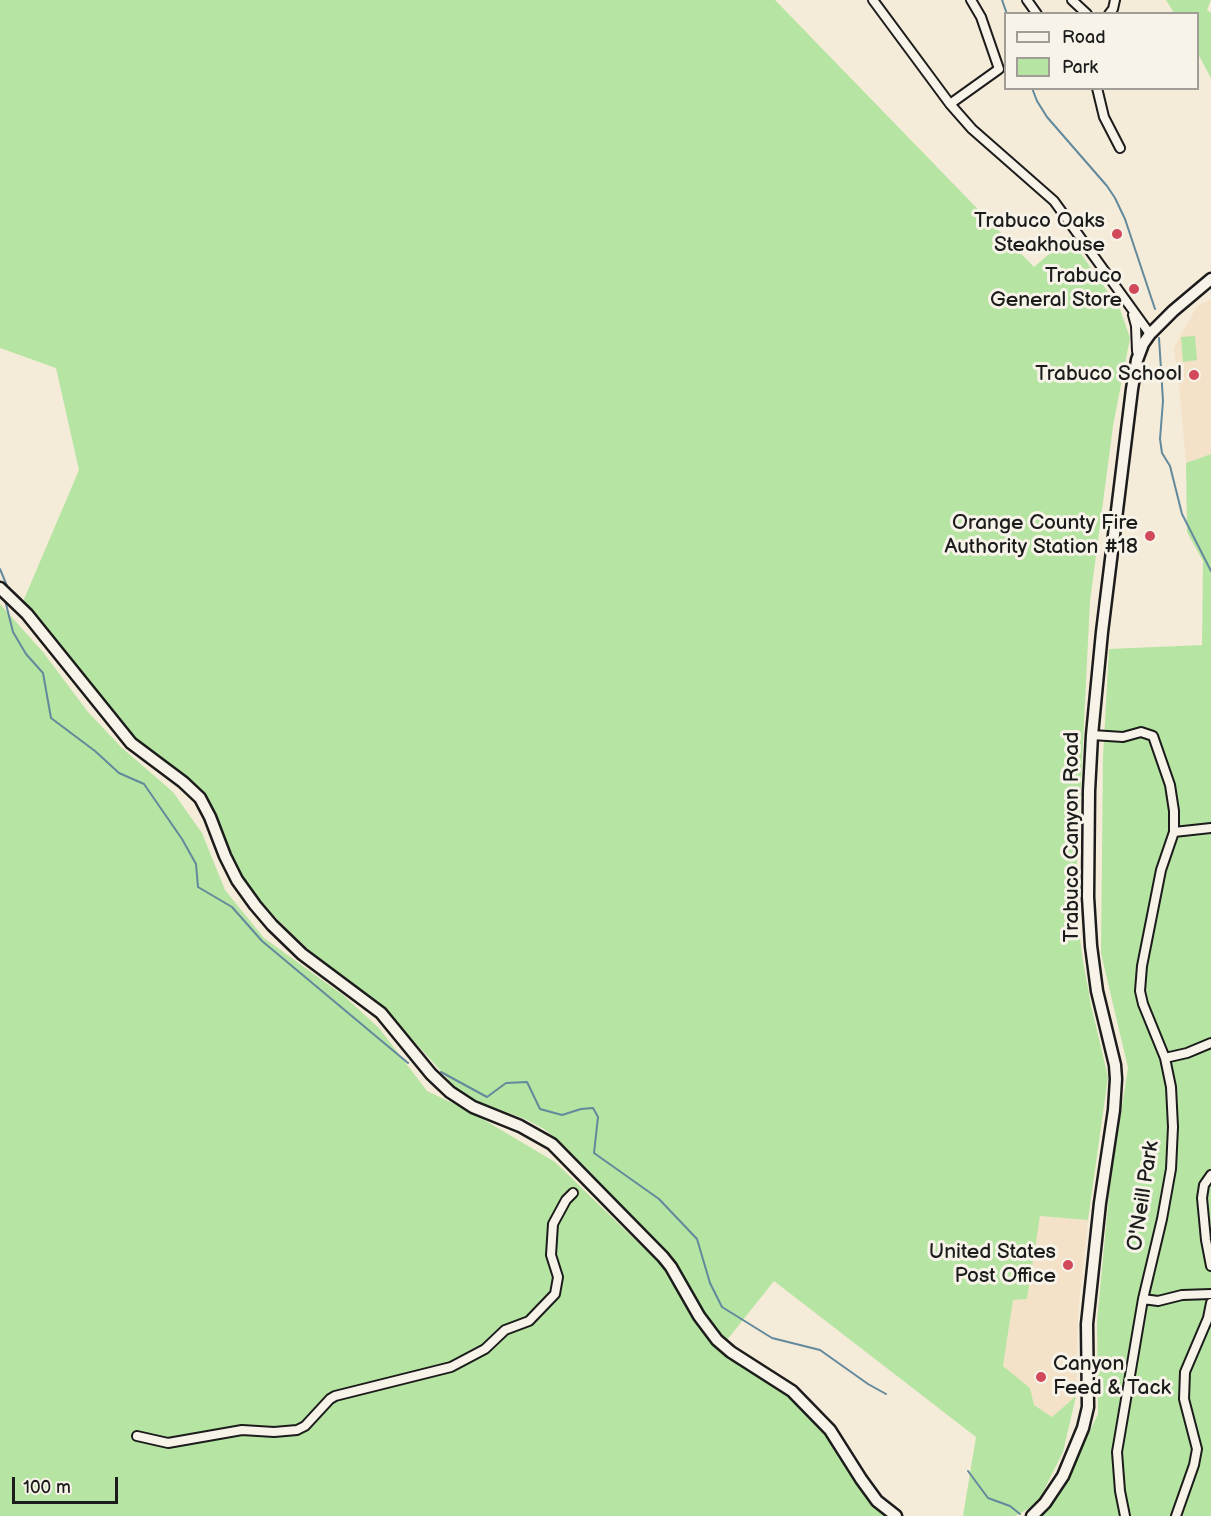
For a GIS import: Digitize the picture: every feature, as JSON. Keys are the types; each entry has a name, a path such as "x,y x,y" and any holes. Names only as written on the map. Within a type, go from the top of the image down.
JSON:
{"main road":[{"name":"Trabuco Canyon Road","path":"1032,1516 1045,1503 1063,1476 1080,1436 1088,1407 1087,1324 1100,1203 1116,1089 1115,1065 1097,991 1090,927 1088,864 1092,735 1132,389 1137,359 1150,334 1211,279"},
{"path":"0,588 27,614 131,743 183,782 200,798 237,880 268,920 303,954 381,1013 431,1074 450,1092 473,1107 520,1126 552,1144 671,1267 699,1316 717,1340 731,1352 792,1391 830,1430 877,1501 896,1516"}],"street":[{"path":"873,0 950,104 972,129 1054,201 1150,334"},
{"path":"950,104 996,72 999,65 981,17 971,0"},
{"path":"1072,0 1085,12"},
{"path":"1097,90 1104,117 1120,148"},
{"path":"1132,311 1138,341 1137,359"},
{"name":"O'Neill Park","path":"1092,735 1123,737 1141,732 1153,736 1170,785 1174,832 1161,870 1142,966 1140,991 1165,1058 1171,1087 1173,1127 1171,1169 1143,1299 1117,1452 1120,1491 1125,1516"},
{"path":"1174,832 1211,828"},
{"path":"1165,1058 1210,1047"},
{"path":"1211,1175 1204,1185 1202,1198 1211,1266"},
{"path":"137,1436 168,1443 243,1430 274,1432 297,1430 305,1426 335,1396 451,1367 485,1349 505,1330 529,1321 555,1294 558,1277 551,1255 553,1224 573,1192"},
{"path":"1143,1299 1158,1301 1182,1295 1211,1294"},
{"path":"1176,1516 1194,1465 1197,1449 1184,1399 1185,1372 1208,1318 1211,1303"}],"shaded area":[{"name":"Trabuco School","path":"1211,299 1211,454 1186,463 1174,348 1197,306"},
{"path":"1040,1216 1088,1220 1078,1313 1076,1396 1052,1417 1034,1405 1030,1388 1003,1366 1013,1300 1027,1299"}],"green space":[{"path":"0,0 775,0 1034,267 1069,237 1120,309 1130,338 1113,426 1090,601 1076,884 1083,961 1108,1077 1088,1220 1040,1216 1027,1299 1013,1300 1003,1366 1030,1388 1034,1405 1052,1417 1076,1396 1063,1452 1040,1498 1028,1509 1015,1516 963,1516 976,1437 774,1281 727,1340 720,1334 696,1302 672,1256 559,1141 544,1129 525,1119 481,1103 456,1088 379,1002 319,960 258,900 245,883 190,784 129,732 92,683 22,604 79,470 56,368 0,348"},
{"path":"1166,0 1211,0 1207,10 1211,13 1211,78 1199,56 1199,12 1173,12"},
{"path":"1195,336 1197,360 1183,362 1181,337"},
{"path":"1211,454 1211,1516 1041,1516 1058,1497 1098,1414 1097,1321 1110,1184 1128,1068 1101,953 1103,757 1109,649 1202,645 1203,561 1187,532 1186,463"},
{"path":"0,604 43,652 88,712 121,747 173,792 202,833 225,890 264,938 343,995 379,1028 427,1091 471,1112 555,1162 660,1264 701,1328 735,1361 786,1391 829,1440 863,1493 887,1516 0,1516"}],"waterway":[{"path":"1002,0 1006,12"},
{"path":"1033,90 1047,117 1115,198 1125,219 1155,309"},
{"path":"1159,338 1163,401 1160,439 1162,453 1170,466 1182,514 1211,571"},
{"path":"0,569 7,586"},
{"path":"5,600 13,632 26,654 43,673 51,718 95,751 119,773 144,784 182,839 196,864 198,887 232,907 262,941 408,1063"},
{"path":"441,1072 487,1097 506,1083 527,1082 540,1109 562,1115 593,1108 598,1117 594,1153 659,1199 697,1239 710,1283 722,1307 772,1338 820,1350 886,1394"},
{"path":"968,1471 988,1498 1010,1506 1020,1514"}],"place":[{"name":"Trabuco Oaks Steakhouse","path":"1117,234"},
{"name":"Trabuco General Store","path":"1134,289"},
{"name":"Trabuco School","path":"1194,375"},
{"name":"Orange County Fire Authority Station #18","path":"1150,536"},
{"name":"United States Post Office","path":"1068,1265"},
{"name":"Canyon Feed & Tack","path":"1041,1377"}]}
